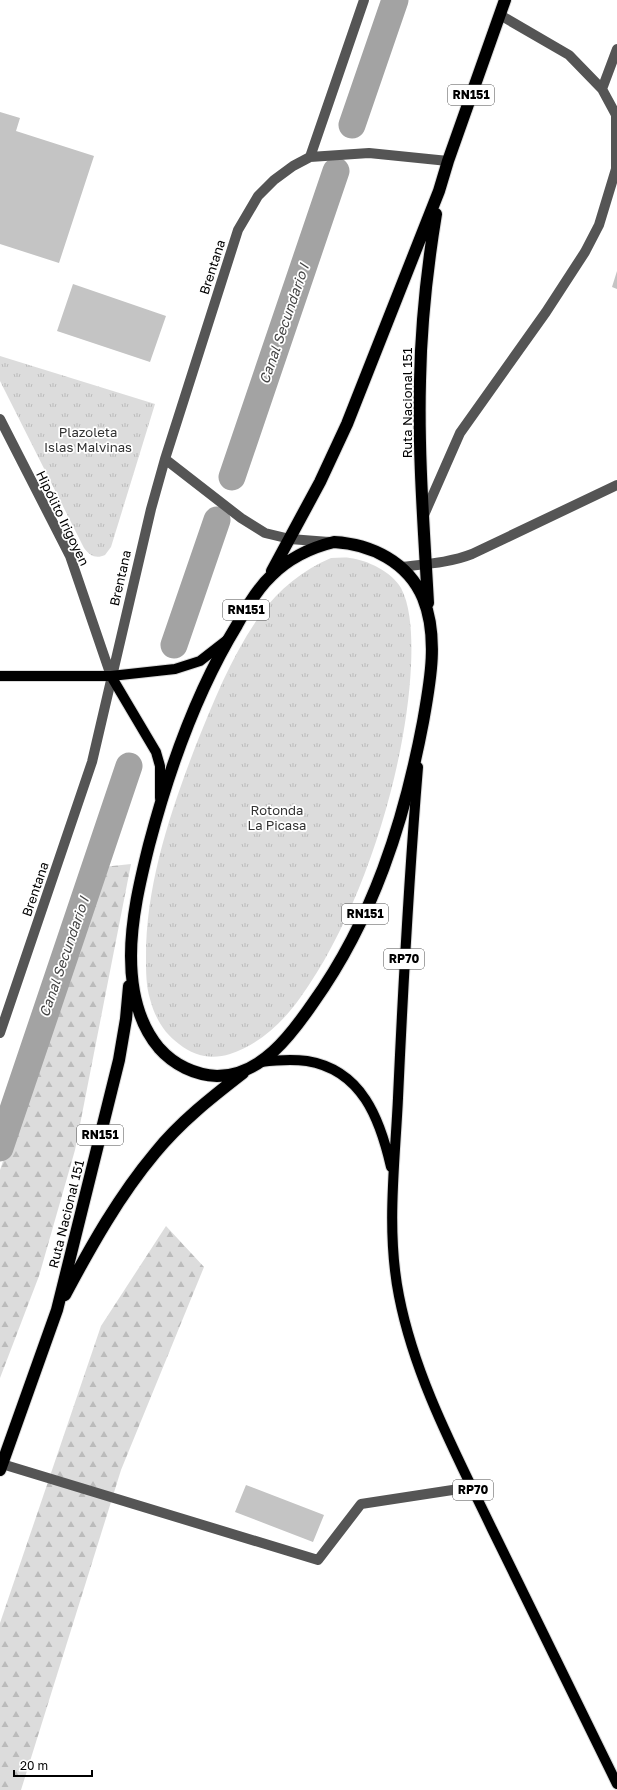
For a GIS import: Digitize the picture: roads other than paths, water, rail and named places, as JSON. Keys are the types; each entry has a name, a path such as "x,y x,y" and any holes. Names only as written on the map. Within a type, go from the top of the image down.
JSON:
{"highway":[{"name":"Ruta Nacional 151","path":"269,578 320,482 347,424 439,191 448,161 505,0"},
{"name":"Ruta Nacional 151","path":"428,616 419,422 421,331 425,288 439,191"},
{"name":"RN151","path":"334,542 351,543 369,547 385,555 401,567 414,581 424,599 428,616 431,658 425,711 412,780 381,877 340,962 306,1014 290,1034 261,1062 248,1069 234,1074 219,1076 204,1075 190,1071 164,1054 152,1040 143,1023 137,1004 131,959 134,924 140,887 159,806 191,719 214,666 241,617 269,578 297,555 315,547 334,542"},
{"name":"Ruta Nacional 151","path":"1,1467 57,1310 119,1060 126,1019 131,959"},
{"name":"Ruta Nacional 151","path":"57,1310 110,1216 155,1152 190,1116 248,1069"}],"main road":[{"path":"0,676 111,676 187,666 200,661 228,639"},
{"path":"111,676 156,752 160,766 159,806"},
{"name":"RP70","path":"420,741 406,925 394,1178 394,1256 398,1293 406,1330 430,1398 617,1784"},
{"name":"RP70","path":"261,1062 289,1060 308,1061 327,1066 360,1090 371,1107 380,1126 394,1178"}],"street":[{"path":"310,157 364,0"},
{"path":"424,514 460,433 546,312 585,252 599,224 616,169 616,115 602,89 568,55 500,15"},
{"path":"602,89 617,49"},
{"name":"Brentana","path":"0,1033 92,762 139,554 165,459 238,230 247,212 258,196 274,180 293,166 310,157 369,153 448,161"},
{"name":"Hipólito Irigoyen","path":"0,419 70,556 111,676"},
{"path":"165,459 253,526 265,533 290,539 334,542"},
{"path":"401,567 456,560 484,550 617,485"},
{"path":"1,1467 318,1560 361,1504 472,1487"}],"waterway":[{"name":"Canal Secundario I","path":"352,125 395,0"},
{"name":"Canal Secundario I","path":"232,477 336,171"},
{"name":"Canal Secundario I","path":"174,645 217,520"},
{"name":"Canal Secundario I","path":"0,1148 129,766"}],"park label":[{"name":"Plazoleta Islas Malvinas","path":"88,440"},
{"name":"Rotonda La Picasa","path":"277,818"}]}
